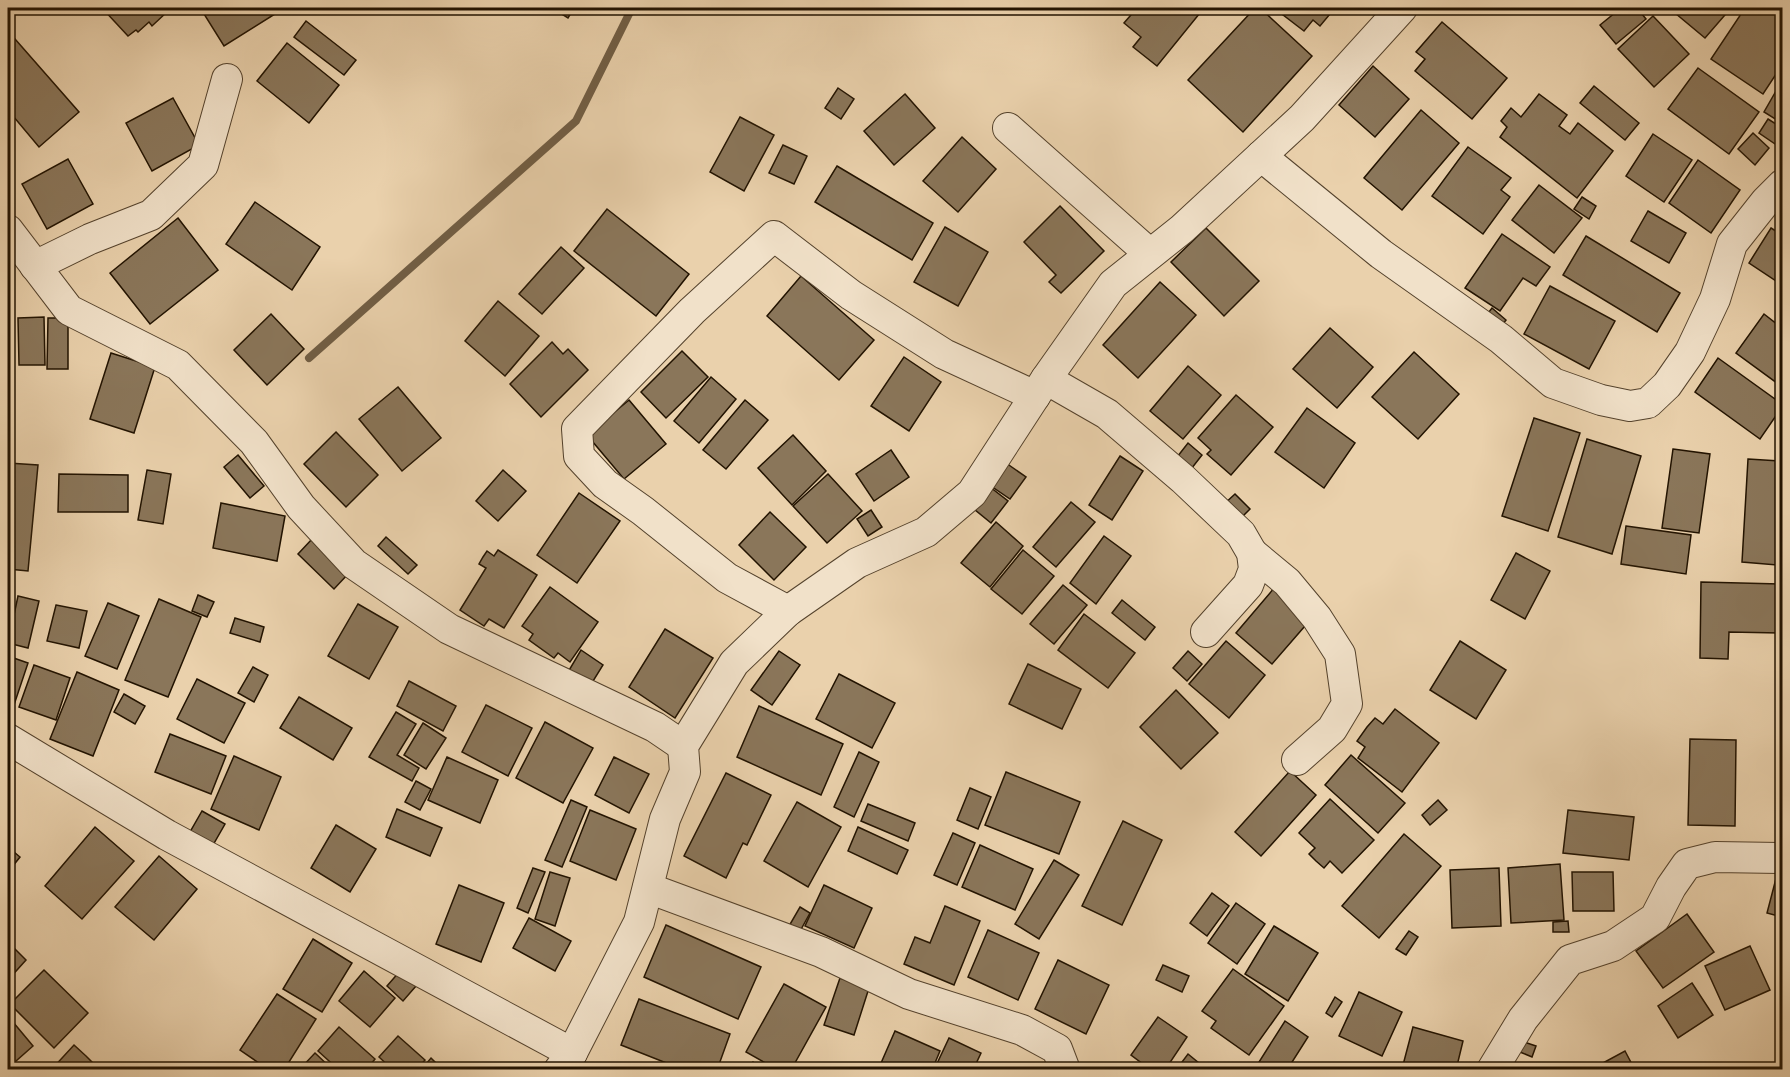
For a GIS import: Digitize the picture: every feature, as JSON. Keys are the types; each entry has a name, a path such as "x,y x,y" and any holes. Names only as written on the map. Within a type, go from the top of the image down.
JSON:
{"street":[{"path":"8,739 167,835 566,1061 639,922 665,819 685,772 682,746 734,663 788,612 857,563 926,532 972,493 1113,284 1182,229 1302,118 1402,8"},
{"path":"35,266 90,239 151,215 203,165 227,79"},
{"path":"1008,128 1150,254"},
{"path":"1261,156 1381,254 1501,339 1553,383 1601,400 1630,406 1647,403 1666,385 1690,352 1714,299 1732,244 1766,201 1782,185"},
{"path":"8,230 69,310 178,365 254,442 301,507 354,564 448,629 655,727 682,746"},
{"path":"788,612 727,578 643,511 605,484 579,456 577,429 692,311 774,236 851,295 944,354 1107,414 1183,479 1241,534 1252,554 1294,591 1317,618 1340,654 1347,704 1332,729 1297,760"},
{"path":"1206,632 1248,585 1254,569 1252,554"},
{"path":"1492,1070 1523,1019 1570,960 1613,945 1655,918 1671,887 1687,864 1715,857 1782,858"},
{"path":"648,888 822,952 909,994 1022,1030 1057,1049 1065,1070"}],"building":[{"path":"102,8 165,8 168,11 152,26 149,22 138,32 136,30 128,36"},
{"path":"210,8 271,8 275,14 224,46 204,14"},
{"path":"552,8 574,8 568,18"},
{"path":"1137,8 1204,8 1157,66 1133,47 1141,37 1124,23"},
{"path":"1255,8 1260,8 1312,56 1243,132 1188,80"},
{"path":"1274,8 1335,8 1320,26 1313,20 1304,31"},
{"path":"1621,8 1637,8 1646,19 1616,44 1600,25"},
{"path":"1669,8 1731,8 1705,38"},
{"path":"1745,8 1782,8 1782,65 1763,94 1711,59"},
{"path":"1653,16 1689,54 1654,87 1618,49"},
{"path":"306,21 356,60 344,75 294,37"},
{"path":"1442,22 1507,78 1472,119 1415,71 1425,59 1416,52"},
{"path":"8,31 79,112 39,147 8,110"},
{"path":"287,43 339,85 309,123 257,81"},
{"path":"1373,66 1409,99 1375,137 1339,105"},
{"path":"1698,68 1759,112 1729,154 1668,109"},
{"path":"1594,86 1639,123 1625,140 1580,103"},
{"path":"838,88 854,99 841,119 825,108"},
{"path":"1776,91 1782,95 1782,123 1764,112"},
{"path":"905,94 935,128 894,165 864,131"},
{"path":"1539,94 1567,115 1559,126 1570,134 1578,123 1613,151 1577,198 1500,137 1507,127 1501,121 1511,108 1521,117"},
{"path":"173,98 199,145 152,171 126,123"},
{"path":"1421,110 1459,143 1402,210 1364,178"},
{"path":"740,117 774,135 744,191 710,172"},
{"path":"1768,119 1782,128 1782,138 1778,146 1759,133"},
{"path":"1753,133 1769,148 1755,165 1738,149"},
{"path":"1653,134 1692,160 1664,202 1626,176"},
{"path":"962,137 996,169 958,212 923,181"},
{"path":"783,145 807,156 794,184 769,173"},
{"path":"1468,147 1511,178 1501,190 1510,197 1483,234 1432,196"},
{"path":"68,159 93,204 47,229 22,184"},
{"path":"1698,160 1740,190 1711,233 1669,203"},
{"path":"837,166 933,223 912,260 815,202"},
{"path":"1539,185 1582,218 1554,253 1512,220"},
{"path":"1582,197 1596,206 1589,219 1574,209"},
{"path":"255,202 320,247 292,290 226,244"},
{"path":"1060,206 1104,251 1061,293 1049,282 1056,275 1024,242"},
{"path":"607,209 689,274 656,316 574,251"},
{"path":"1648,211 1686,233 1669,263 1631,241"},
{"path":"178,218 218,270 150,324 110,273"},
{"path":"945,227 988,252 958,306 914,282"},
{"path":"1206,228 1259,281 1224,316 1171,262"},
{"path":"1771,228 1782,235 1782,285 1749,263"},
{"path":"1502,234 1550,267 1536,286 1523,278 1500,311 1465,288"},
{"path":"1586,236 1680,293 1657,332 1563,275"},
{"path":"561,247 584,268 542,314 519,294"},
{"path":"801,276 874,340 839,380 767,316"},
{"path":"1160,282 1196,315 1138,378 1103,345"},
{"path":"1550,286 1615,321 1589,369 1524,334"},
{"path":"498,301 539,336 505,376 465,341"},
{"path":"1492,308 1506,320 1496,333 1482,321"},
{"path":"271,314 304,349 267,385 234,350"},
{"path":"1764,314 1782,328 1781,386 1736,353"},
{"path":"44,317 45,365 19,365 18,318"},
{"path":"48,318 68,318 68,369 47,369"},
{"path":"1330,328 1373,367 1337,408 1293,369"},
{"path":"552,342 563,354 568,349 588,370 541,417 510,384"},
{"path":"682,351 708,377 666,418 641,392"},
{"path":"1414,352 1459,394 1418,439 1372,397"},
{"path":"111,353 155,367 134,433 90,419"},
{"path":"904,357 941,382 909,431 871,406"},
{"path":"1718,358 1782,404 1760,439 1695,392"},
{"path":"1188,366 1221,395 1183,439 1150,411"},
{"path":"711,377 736,399 699,443 674,421"},
{"path":"398,387 441,438 402,471 359,419"},
{"path":"1236,395 1273,427 1231,475 1207,454 1211,450 1198,438"},
{"path":"629,400 666,444 624,479 587,435"},
{"path":"745,400 768,420 726,469 703,450"},
{"path":"1307,408 1355,443 1324,488 1275,452"},
{"path":"1534,418 1580,433 1548,531 1502,516"},
{"path":"336,432 378,475 346,507 304,464"},
{"path":"793,435 826,471 792,505 758,468"},
{"path":"1587,439 1641,456 1612,554 1558,537"},
{"path":"1188,443 1202,455 1188,473 1174,461"},
{"path":"1673,449 1710,454 1699,533 1662,528"},
{"path":"891,450 909,477 874,501 856,474"},
{"path":"238,455 264,486 250,498 224,467"},
{"path":"1120,456 1143,471 1112,520 1089,505"},
{"path":"1748,459 1782,461 1777,565 1742,562"},
{"path":"8,463 38,465 28,571 8,569"},
{"path":"1006,463 1026,477 1010,499 991,486"},
{"path":"147,470 171,474 163,524 138,520"},
{"path":"503,470 526,491 498,521 476,501"},
{"path":"59,474 128,475 128,512 58,512"},
{"path":"828,474 862,511 827,543 793,506"},
{"path":"990,487 1008,501 991,523 974,509"},
{"path":"579,493 620,521 577,583 537,555"},
{"path":"1235,494 1250,509 1237,522 1222,506"},
{"path":"1071,502 1095,522 1056,567 1033,547"},
{"path":"221,503 285,516 277,561 213,548"},
{"path":"871,510 882,527 868,536 857,519"},
{"path":"770,512 806,547 774,580 739,545"},
{"path":"996,522 1023,546 990,587 961,563"},
{"path":"1626,526 1691,535 1686,574 1621,564"},
{"path":"1104,536 1131,556 1096,604 1070,583"},
{"path":"386,537 417,565 408,574 378,546"},
{"path":"312,539 348,574 334,589 298,554"},
{"path":"498,550 537,575 504,628 489,619 484,626 460,610 486,568 479,564 483,557 487,551 494,556"},
{"path":"1023,550 1054,576 1022,614 991,589"},
{"path":"1516,553 1550,571 1525,619 1491,600"},
{"path":"1701,582 1782,584 1782,633 1729,632 1728,659 1700,658"},
{"path":"1063,585 1087,605 1054,644 1030,624"},
{"path":"550,587 598,622 570,662 558,653 554,658 529,640 533,634 522,626"},
{"path":"1275,587 1311,619 1272,664 1236,633"},
{"path":"198,595 214,602 207,617 192,611"},
{"path":"18,596 39,601 28,648 8,643"},
{"path":"159,599 201,617 168,697 125,680"},
{"path":"1122,600 1155,627 1145,640 1112,613"},
{"path":"108,603 139,616 117,669 85,656"},
{"path":"358,604 398,627 369,679 328,656"},
{"path":"56,605 87,611 79,648 47,641"},
{"path":"1084,614 1135,653 1108,688 1058,650"},
{"path":"235,618 264,627 260,642 230,633"},
{"path":"665,629 713,658 675,718 629,687"},
{"path":"1226,641 1265,675 1229,718 1189,684"},
{"path":"1460,641 1506,670 1476,719 1430,690"},
{"path":"581,650 603,665 590,686 568,672"},
{"path":"779,651 800,665 772,705 751,690"},
{"path":"1188,651 1202,664 1187,681 1173,668"},
{"path":"8,656 28,663 13,708 8,707"},
{"path":"1028,664 1081,689 1062,729 1009,704"},
{"path":"34,665 70,678 56,720 19,707"},
{"path":"253,667 268,675 254,702 238,693"},
{"path":"77,672 119,690 93,756 50,739"},
{"path":"839,674 895,703 872,748 816,719"},
{"path":"197,679 245,703 224,743 177,719"},
{"path":"409,681 456,706 443,731 397,706"},
{"path":"1176,690 1218,733 1181,769 1140,727"},
{"path":"124,694 145,706 135,724 114,712"},
{"path":"299,697 352,728 333,760 280,728"},
{"path":"486,705 532,728 508,776 462,752"},
{"path":"759,706 843,744 821,795 737,757"},
{"path":"1395,709 1439,743 1402,792 1358,758 1365,747 1357,741 1367,727 1375,718 1383,724"},
{"path":"396,712 416,724 397,755 419,768 412,781 369,757"},
{"path":"545,722 593,748 563,803 516,778"},
{"path":"423,723 446,738 426,769 404,755"},
{"path":"170,734 226,756 211,794 155,772"},
{"path":"1690,739 1736,740 1735,826 1688,825"},
{"path":"859,752 879,762 854,817 834,807"},
{"path":"1351,755 1405,803 1378,833 1325,785"},
{"path":"234,756 281,777 259,830 211,809"},
{"path":"447,757 498,780 480,823 428,800"},
{"path":"614,757 649,774 629,813 595,795"},
{"path":"1290,771 1316,795 1261,856 1235,832"},
{"path":"1006,772 1080,802 1059,854 985,825"},
{"path":"726,773 771,795 747,845 743,843 726,878 684,856"},
{"path":"416,781 431,789 420,810 405,802"},
{"path":"970,788 991,797 978,829 957,820"},
{"path":"1330,799 1374,840 1342,873 1330,861 1324,868 1316,861 1309,854 1315,848 1299,833"},
{"path":"571,800 587,807 562,867 545,860"},
{"path":"1438,800 1447,810 1430,825 1422,815"},
{"path":"797,802 841,827 808,887 764,861"},
{"path":"868,804 915,823 908,841 861,821"},
{"path":"397,809 442,828 430,856 386,837"},
{"path":"590,810 636,829 616,880 570,861"},
{"path":"1568,810 1634,817 1629,860 1563,853"},
{"path":"202,811 225,824 213,845 190,832"},
{"path":"1123,821 1162,840 1122,925 1082,906"},
{"path":"336,825 376,849 350,892 311,868"},
{"path":"95,827 134,861 82,919 45,886"},
{"path":"858,827 908,850 897,874 848,851"},
{"path":"953,833 975,843 957,885 934,875"},
{"path":"1404,834 1441,866 1379,938 1342,906"},
{"path":"980,845 1033,869 1015,910 962,887"},
{"path":"8,847 20,857 8,872"},
{"path":"159,856 197,889 154,940 115,907"},
{"path":"1054,860 1079,875 1039,939 1015,924"},
{"path":"1560,864 1564,920 1511,923 1508,868"},
{"path":"1779,867 1782,868 1782,917 1767,913"},
{"path":"533,868 545,872 528,913 517,908"},
{"path":"1499,868 1501,926 1452,928 1450,870"},
{"path":"550,872 570,878 555,926 535,919"},
{"path":"1572,872 1613,872 1614,911 1573,911"},
{"path":"459,885 504,903 481,962 436,944"},
{"path":"824,885 872,908 854,948 805,926"},
{"path":"1212,893 1229,906 1207,936 1190,923"},
{"path":"1236,903 1265,924 1237,964 1208,943"},
{"path":"945,906 980,921 954,985 904,964 915,937 930,943"},
{"path":"800,907 810,913 799,933 789,926"},
{"path":"1687,914 1714,952 1663,988 1636,951"},
{"path":"529,918 571,941 555,971 513,948"},
{"path":"1568,921 1569,932 1553,932 1553,922"},
{"path":"666,925 761,967 738,1019 644,977"},
{"path":"1274,926 1318,953 1288,1001 1245,974"},
{"path":"988,930 1039,953 1018,1000 968,977"},
{"path":"1409,931 1418,937 1406,955 1396,949"},
{"path":"313,939 352,963 322,1012 283,989"},
{"path":"8,942 26,960 8,980"},
{"path":"1750,946 1770,990 1725,1010 1705,966"},
{"path":"1058,960 1109,985 1086,1034 1035,1009"},
{"path":"1163,965 1189,976 1182,992 1156,980"},
{"path":"1233,969 1284,1006 1249,1055 1211,1028 1216,1021 1202,1011"},
{"path":"44,970 88,1013 54,1048 10,1004"},
{"path":"364,971 395,998 370,1027 339,1001"},
{"path":"400,971 416,986 403,1001 387,986"},
{"path":"840,978 869,988 854,1035 824,1025"},
{"path":"1692,983 1713,1015 1678,1038 1658,1006"},
{"path":"784,984 826,1007 791,1070 778,1070 746,1052"},
{"path":"1359,992 1402,1012 1382,1056 1339,1036"},
{"path":"277,994 316,1019 284,1070 269,1070 240,1050"},
{"path":"1335,997 1342,1002 1332,1017 1326,1013"},
{"path":"639,999 730,1034 717,1070 684,1070 621,1045"},
{"path":"8,1016 33,1046 8,1068"},
{"path":"1158,1017 1187,1037 1165,1070 1151,1070 1131,1055"},
{"path":"1285,1021 1308,1037 1287,1070 1271,1070 1259,1062"},
{"path":"339,1027 375,1059 366,1070 339,1070 318,1051"},
{"path":"1413,1027 1463,1041 1456,1070 1417,1070 1403,1065"},
{"path":"895,1031 940,1051 932,1070 878,1070"},
{"path":"398,1036 425,1060 416,1070 393,1070 379,1057"},
{"path":"949,1038 981,1053 973,1070 934,1070"},
{"path":"1524,1042 1536,1046 1532,1057 1520,1052"},
{"path":"74,1045 86,1056 100,1070 51,1070"},
{"path":"1625,1051 1635,1070 1590,1070"},
{"path":"315,1053 333,1070 299,1070"},
{"path":"1188,1054 1205,1068 1204,1070 1176,1070"},
{"path":"431,1058 443,1070 421,1070"},
{"path":"753,1062 765,1070 748,1070"}],"waterway":[{"path":"309,358 576,121 632,8"}]}
